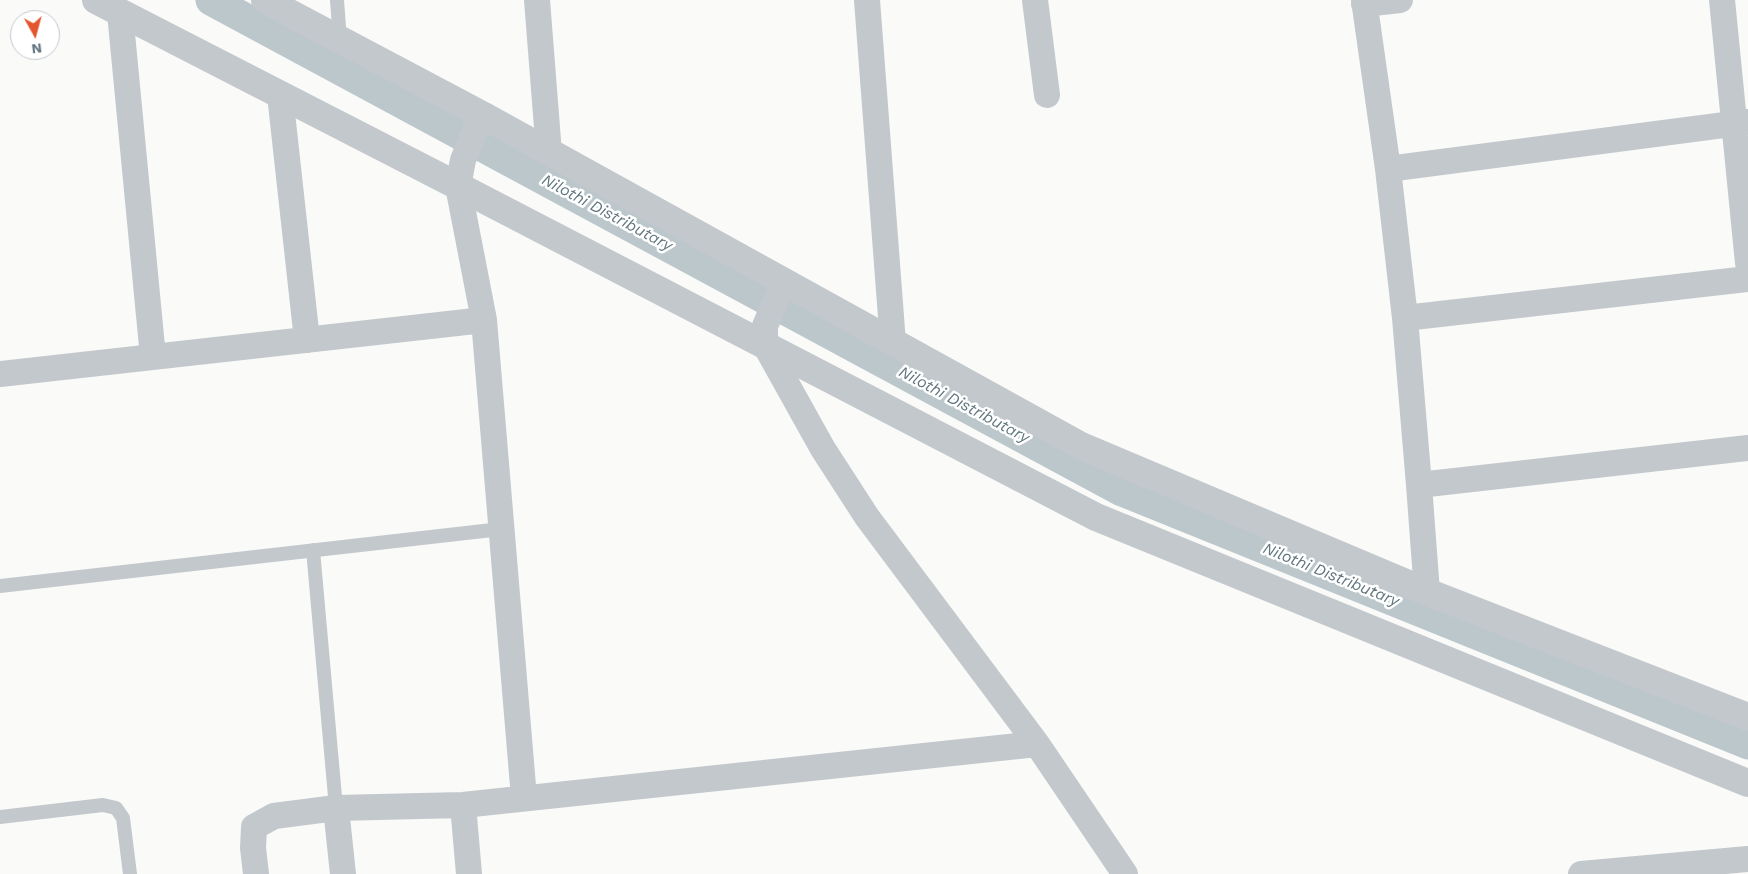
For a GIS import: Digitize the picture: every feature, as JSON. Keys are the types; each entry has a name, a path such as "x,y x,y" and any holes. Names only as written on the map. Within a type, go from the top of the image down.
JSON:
{"street":[{"path":"96,0 280,95 461,173 765,335 1096,516 1748,783"},
{"path":"265,0 340,41 480,123 549,153 781,289 893,343 1081,446 1427,592 1748,717"},
{"path":"537,0 549,153"},
{"path":"867,0 893,343"},
{"path":"1035,0 1047,95"},
{"path":"1400,0 1364,2 1388,168 1405,318 1420,485 1427,592"},
{"path":"1722,0 1741,123 1748,263"},
{"path":"120,14 152,357"},
{"path":"280,95 307,340"},
{"path":"480,123 461,173 484,320 524,798"},
{"path":"1388,168 1741,123"},
{"path":"1405,318 1748,279"},
{"path":"781,289 765,335 823,450 867,517 1037,744 1125,874"},
{"path":"0,374 484,320"},
{"path":"1420,485 1748,448"},
{"path":"256,874 253,848 254,827 274,816 336,808 463,805 1037,744"},
{"path":"463,805 469,874"},
{"path":"336,808 343,874"},
{"path":"1581,874 1748,859"}],"lane":[{"path":"337,0 340,41"},
{"path":"0,586 501,529"},
{"path":"313,550 336,808"},
{"path":"0,817 103,806 116,808 123,818 130,874"}],"waterway":[{"name":"Nilothi Distributary","path":"211,0 1122,491 1748,744"}]}
